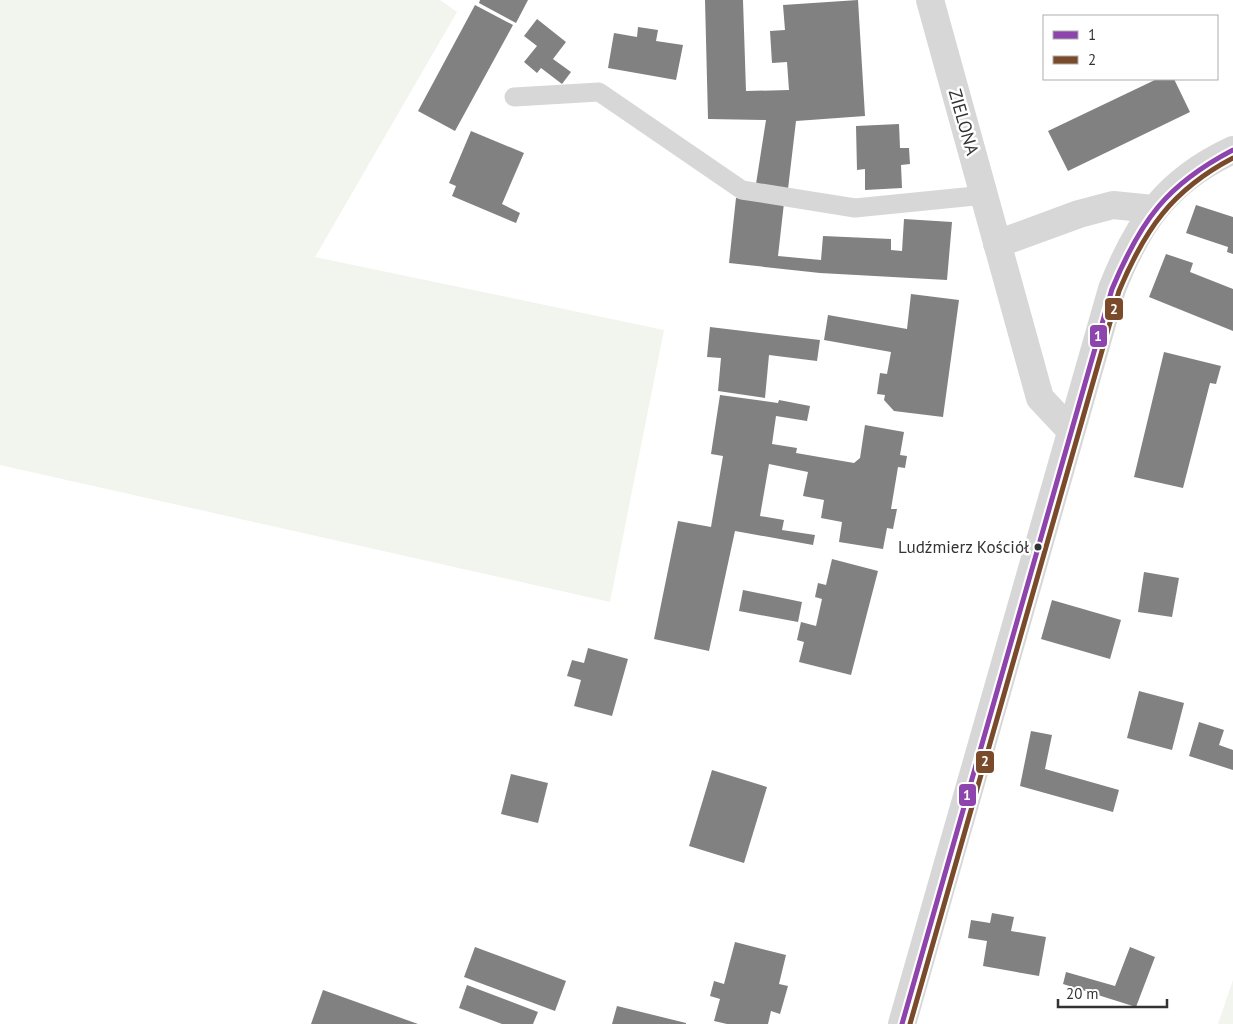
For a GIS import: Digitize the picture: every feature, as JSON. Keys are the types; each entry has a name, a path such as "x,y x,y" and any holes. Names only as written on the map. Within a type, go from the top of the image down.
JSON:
{"street":[{"name":"ZIELONA","path":"930,0 1040,398 1071,431"},
{"path":"902,1024 1112,289 1127,250 1153,209 1177,184 1213,159 1233,150"},
{"path":"997,244 1079,214 1113,205 1153,209"}],"lane":[{"path":"514,97 599,92 742,190 855,208 985,195"}],"shaded area":[{"path":"0,0 440,0 457,12 315,257 664,330 610,602 0,465"},
{"path":"1233,980 1233,1024 1218,1024"}],"building":[{"path":"480,0 528,0 516,23 479,3"},
{"path":"705,0 743,0 746,91 789,90 787,62 772,63 770,31 785,30 783,5 858,0 865,116 796,121 788,189 756,184 766,120 708,119"},
{"path":"475,5 513,25 455,131 418,111"},
{"path":"537,19 566,42 553,59 571,72 562,84 541,68 537,73 524,62 537,46 524,36"},
{"path":"638,27 658,30 656,41 683,45 676,80 608,68 614,33 637,37"},
{"path":"1155,80 1174,80 1190,112 1068,171 1048,131"},
{"path":"899,124 900,148 909,148 910,164 901,165 902,188 865,190 865,169 857,170 856,126"},
{"path":"471,131 524,153 502,204 520,213 516,223 452,196 456,186 449,183"},
{"path":"736,198 784,203 778,256 821,260 823,236 891,239 891,250 902,251 904,219 952,222 947,280 820,273 729,263"},
{"path":"1196,205 1233,217 1233,254 1227,252 1228,247 1186,233"},
{"path":"1166,254 1193,263 1190,272 1233,289 1233,331 1149,297"},
{"path":"911,294 959,300 943,417 894,411 884,400 885,395 877,394 880,373 887,374 891,352 824,340 828,315 907,329"},
{"path":"710,327 820,340 817,361 769,355 765,398 718,391 721,358 707,357"},
{"path":"1164,352 1221,366 1216,384 1210,383 1183,488 1134,477"},
{"path":"720,395 778,403 779,400 810,406 807,421 776,416 772,444 797,448 796,453 854,463 860,458 865,425 904,432 900,455 907,456 905,468 898,467 891,509 897,509 893,529 887,528 883,549 839,542 842,522 821,518 824,500 803,496 808,472 769,464 760,516 784,520 782,530 815,535 813,545 735,531 709,651 654,639 678,521 711,527 723,456 711,454"},
{"path":"832,559 878,571 851,675 799,662 804,642 797,640 801,622 816,626 822,599 815,597 818,583 826,585"},
{"path":"1144,572 1179,578 1172,617 1138,612"},
{"path":"743,590 802,602 798,622 739,611"},
{"path":"1052,600 1121,620 1110,659 1041,639"},
{"path":"588,648 628,659 612,716 574,706 581,680 567,676 572,660 584,663"},
{"path":"1139,691 1184,703 1172,750 1127,738"},
{"path":"1199,722 1224,730 1219,745 1233,750 1233,770 1189,756"},
{"path":"1031,731 1052,735 1045,769 1119,790 1113,812 1020,786"},
{"path":"712,770 767,787 744,863 689,846"},
{"path":"511,774 548,783 538,823 501,814"},
{"path":"992,913 1014,917 1011,931 1046,937 1039,976 983,966 987,941 968,938 971,920 990,923"},
{"path":"735,942 786,955 779,984 788,986 780,1014 771,1011 768,1024 727,1024 714,1021 720,999 710,996 714,981 724,984"},
{"path":"475,947 566,981 555,1011 464,977"},
{"path":"1130,947 1155,957 1136,1007 1063,984 1066,972 1115,986"},
{"path":"467,985 538,1012 533,1024 502,1024 459,1008"},
{"path":"323,990 418,1024 311,1024"},
{"path":"617,1006 686,1023 686,1024 612,1024"}],"transit line":[{"name":"1","path":"902,1024 1112,289 1134,243 1158,207 1190,177 1233,150"},
{"name":"2","path":"910,1024 1119,291 1139,249 1163,213 1193,184 1233,158"}],"place":[{"name":"Ludźmierz Kościół","path":"1038,547"}]}
